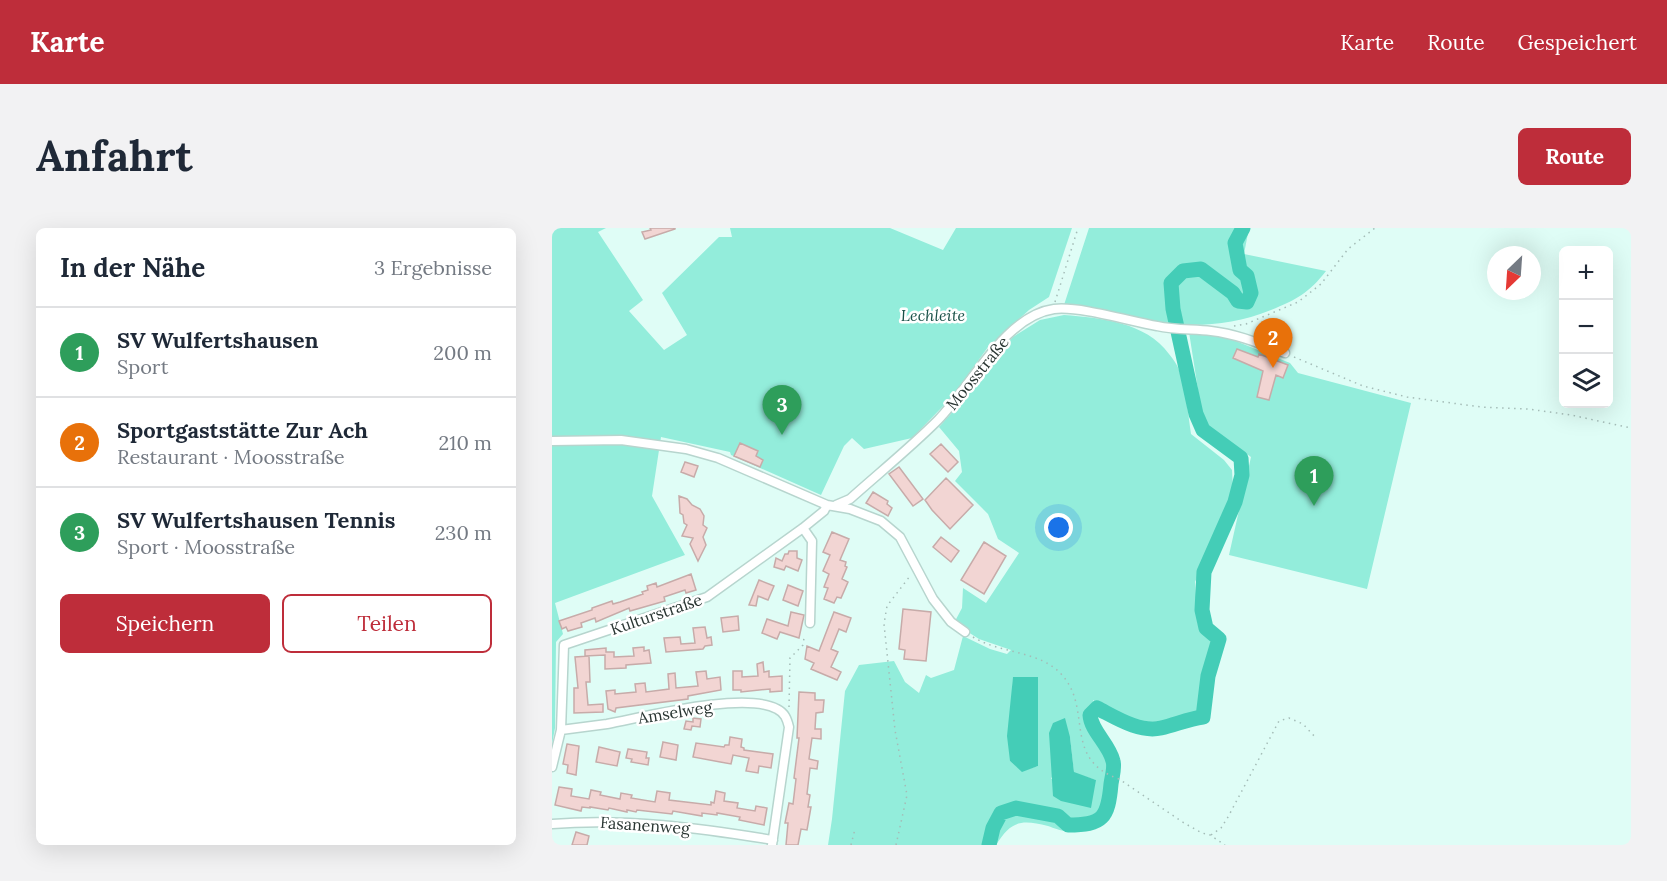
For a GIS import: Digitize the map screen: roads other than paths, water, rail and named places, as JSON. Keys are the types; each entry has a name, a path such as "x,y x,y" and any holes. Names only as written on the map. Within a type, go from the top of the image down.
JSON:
{"street":[{"name":"Moosstraße","path":"832,505 850,499 937,421 956,401 999,344 1017,326 1033,316 1053,309 1073,309 1171,329 1222,333 1250,339 1285,353"},
{"path":"552,441 621,440 686,449 718,458 832,505 881,521 900,537 933,598 951,621 965,632"},
{"name":"Kulturstraße","path":"561,730 564,645 707,597 832,505"},
{"path":"803,528 812,541 810,623"},
{"name":"Amselweg","path":"561,730 607,724 700,706 735,704 770,706 779,710 786,716 789,727 773,842"},
{"path":"552,767 561,730"},
{"name":"Fasanenweg","path":"552,824 633,822 706,829 773,842"}],"waterway":[{"path":"989,845 993,828 1001,813 1016,808 1058,816 1068,825 1089,823 1102,817 1108,805 1114,766 1108,749 1091,721 1090,715 1097,708 1128,723 1153,729 1203,717 1208,676 1219,639 1206,628 1202,610 1204,572 1235,502 1242,475 1241,458 1203,430 1196,414 1173,309 1171,283 1183,271 1201,269 1233,293 1238,301 1247,302 1251,293 1247,276 1240,270 1235,243 1243,228"}],"place":[{"name":"Sportgaststätte Zur Ach","path":"1273,368"},
{"name":"SV Wulfertshausen Tennis","path":"782,435"},
{"name":"SV Wulfertshausen","path":"1314,506"}],"park label":[{"name":"Lechleite","path":"933,315"}]}
